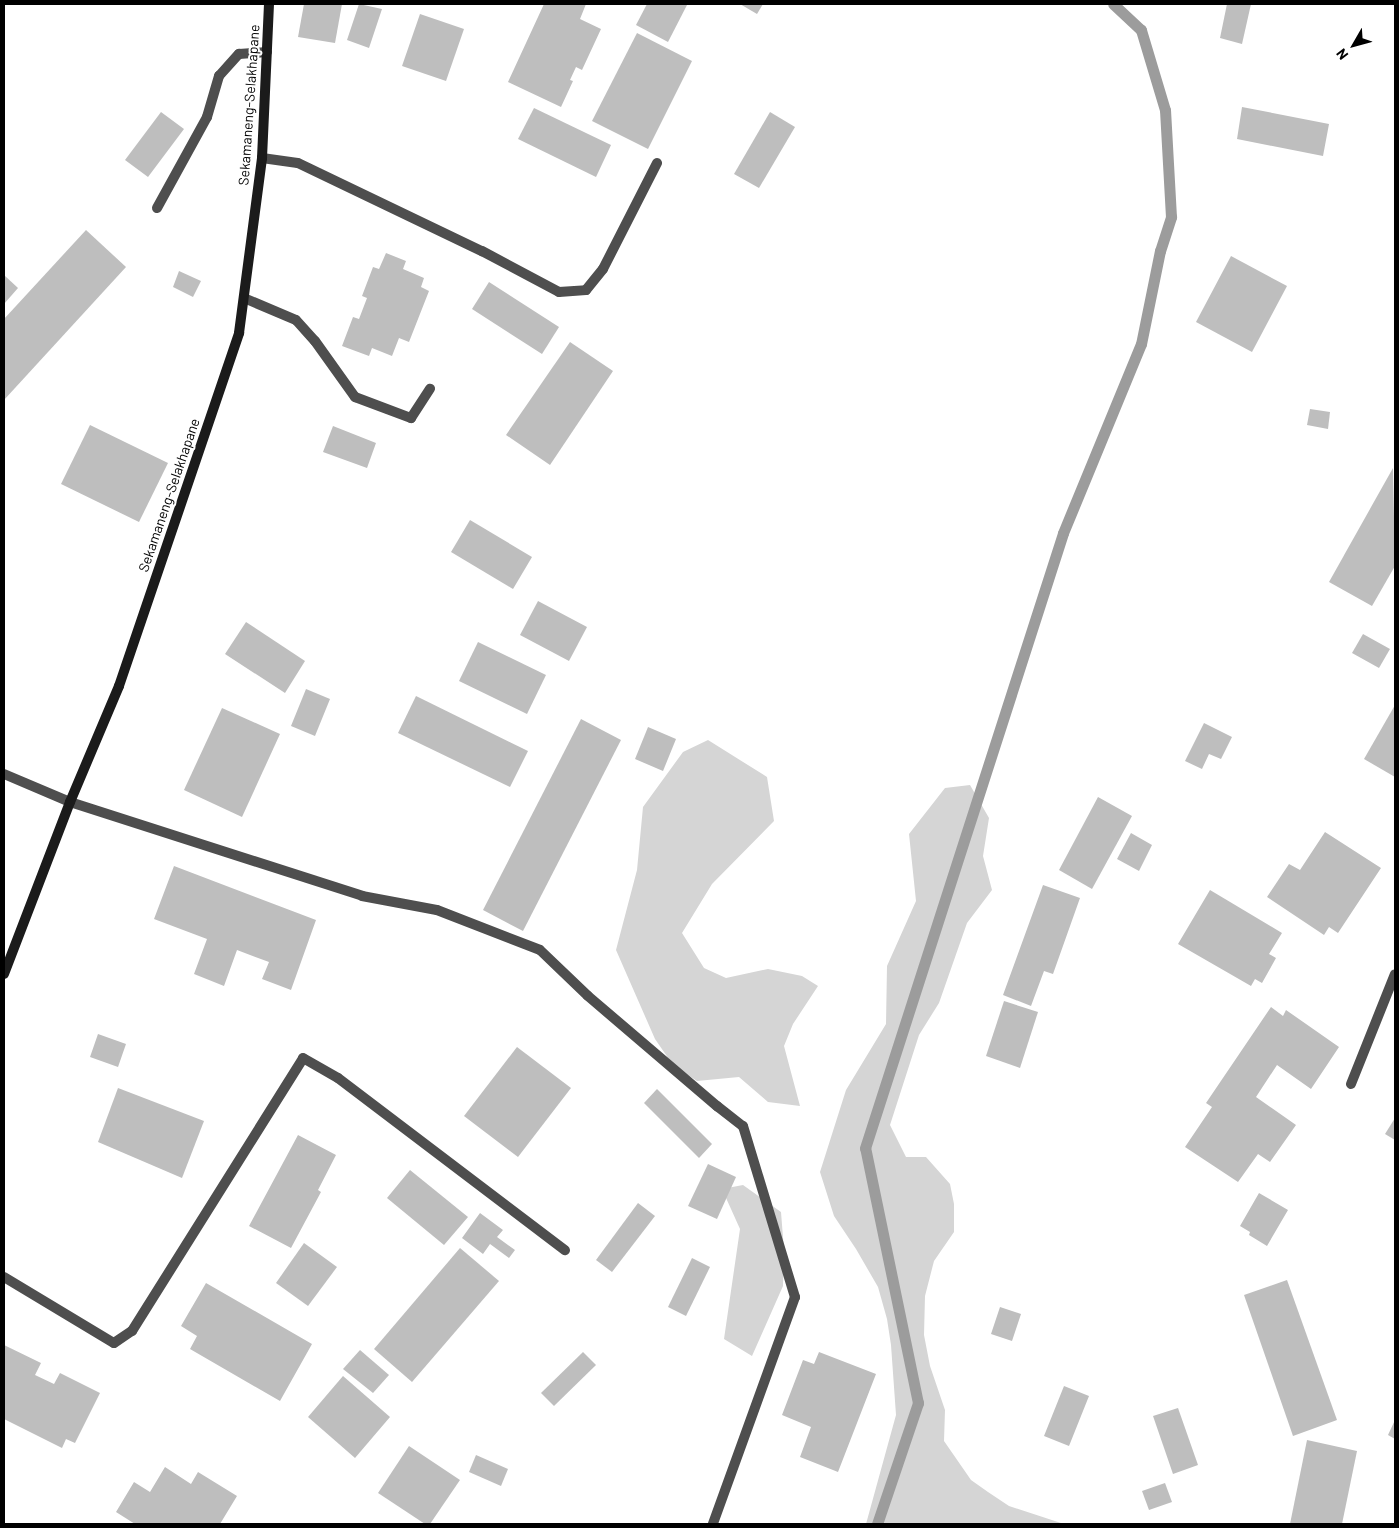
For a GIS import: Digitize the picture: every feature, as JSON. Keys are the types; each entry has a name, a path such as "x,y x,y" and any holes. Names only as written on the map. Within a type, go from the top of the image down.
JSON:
{"street":[{"name":"Sekamaneng-Selakhapane","path":"4,974 70,802 122,677 239,333 262,158 269,4"},
{"path":"156,208 207,117 219,76 239,54 267,52"},
{"path":"262,158 298,162 482,251 559,292 586,290 603,269 657,163"},
{"path":"244,298 296,320 315,342 355,396 411,418 430,389"},
{"path":"4,774 70,802 362,896 437,910 540,950 588,996 743,1126 795,1297 713,1524"},
{"path":"1351,1084 1395,974"},
{"path":"4,1278 114,1343 132,1331 303,1058 338,1078 565,1250"}],"shaded area":[{"path":"708,740 767,777 774,821 712,884 682,933 704,968 726,978 768,969 802,976 818,986 793,1024 784,1046 800,1106 768,1102 739,1077 697,1081 673,1065 655,1039 616,950 637,870 643,807 683,752"},
{"path":"970,785 989,818 983,856 992,890 967,923 939,1003 919,1035 890,1125 906,1157 926,1157 950,1184 954,1204 954,1232 934,1261 925,1296 924,1335 930,1366 945,1410 944,1441 971,1480 988,1492 1009,1506 1064,1524 866,1524 896,1415 891,1345 887,1319 878,1287 834,1216 820,1172 846,1090 886,1024 887,966 916,901 909,834 945,788"},
{"path":"743,1185 781,1212 784,1250 783,1286 752,1356 724,1339 740,1229 722,1189"}],"building":[{"path":"304,4 342,4 335,43 298,37"},
{"path":"359,4 382,9 369,48 347,40"},
{"path":"544,4 586,4 580,19 601,29 582,70 576,67 570,80 573,81 561,107 508,82"},
{"path":"647,4 687,5 668,42 636,25"},
{"path":"740,4 763,4 757,14"},
{"path":"1227,4 1251,4 1242,44 1220,38"},
{"path":"420,14 464,29 446,81 402,66"},
{"path":"637,33 692,61 648,149 592,121"},
{"path":"1242,107 1329,124 1323,156 1237,139"},
{"path":"534,108 611,145 596,177 518,139"},
{"path":"161,112 184,129 148,177 125,160"},
{"path":"770,112 795,127 759,188 734,174"},
{"path":"86,230 126,267 4,400 4,319"},
{"path":"386,253 406,261 403,269 424,278 421,287 429,291 409,342 399,338 392,356 372,348 369,356 342,346 353,317 359,319 367,298 362,296 373,267 379,269"},
{"path":"1231,256 1287,286 1252,352 1196,322"},
{"path":"179,271 201,281 193,297 173,287"},
{"path":"4,275 18,288 4,304"},
{"path":"489,282 559,327 542,354 472,309"},
{"path":"570,342 613,371 550,465 506,435"},
{"path":"1310,409 1330,412 1328,429 1307,425"},
{"path":"90,425 168,463 139,522 61,484"},
{"path":"333,426 376,443 367,468 323,452"},
{"path":"1393,468 1395,566 1372,606 1329,582"},
{"path":"470,520 532,557 513,589 451,552"},
{"path":"538,601 587,627 569,661 520,635"},
{"path":"246,622 305,661 285,693 225,654"},
{"path":"1363,634 1390,649 1379,668 1352,653"},
{"path":"478,642 546,675 527,714 459,681"},
{"path":"306,689 330,699 315,736 291,726"},
{"path":"416,696 528,751 510,787 398,733"},
{"path":"1395,705 1395,777 1364,759"},
{"path":"222,708 280,734 242,817 184,790"},
{"path":"581,719 621,740 523,931 483,910"},
{"path":"1204,723 1232,737 1221,759 1209,754 1202,769 1185,761"},
{"path":"648,727 676,739 663,771 635,759"},
{"path":"1098,797 1132,816 1092,889 1059,870"},
{"path":"1325,832 1381,868 1338,933 1329,927 1324,935 1267,897 1289,864 1300,870"},
{"path":"1131,833 1152,845 1139,871 1117,859"},
{"path":"174,866 316,920 291,990 262,979 269,962 237,950 224,986 194,974 207,939 154,919"},
{"path":"1043,885 1080,898 1053,974 1044,971 1031,1006 1003,995"},
{"path":"1210,890 1282,933 1269,954 1276,958 1262,983 1255,979 1251,986 1178,944"},
{"path":"1004,1001 1038,1012 1020,1068 986,1056"},
{"path":"1271,1007 1283,1016 1286,1010 1339,1047 1311,1089 1277,1065 1256,1097 1296,1125 1270,1162 1258,1154 1238,1182 1185,1147 1212,1107 1206,1103"},
{"path":"98,1034 126,1044 118,1067 90,1057"},
{"path":"517,1047 571,1088 518,1157 464,1116"},
{"path":"118,1088 204,1121 182,1178 98,1142"},
{"path":"657,1089 712,1144 699,1158 644,1103"},
{"path":"1395,1118 1395,1140 1385,1134"},
{"path":"298,1135 336,1155 318,1190 321,1192 291,1248 249,1226"},
{"path":"708,1164 736,1177 717,1219 688,1206"},
{"path":"410,1170 468,1217 444,1245 387,1198"},
{"path":"1259,1193 1288,1210 1267,1246 1249,1235 1250,1232 1240,1226"},
{"path":"638,1203 655,1216 612,1272 596,1260"},
{"path":"480,1213 503,1230 497,1237 515,1250 509,1258 490,1244 483,1254 462,1238"},
{"path":"304,1243 337,1267 308,1306 276,1283"},
{"path":"460,1248 499,1281 412,1382 374,1349"},
{"path":"692,1258 710,1267 686,1316 668,1307"},
{"path":"1287,1280 1337,1420 1293,1436 1244,1295"},
{"path":"206,1283 312,1344 280,1401 190,1349 197,1336 181,1326"},
{"path":"1000,1307 1021,1314 1012,1341 991,1334"},
{"path":"4,1345 41,1363 35,1375 54,1384 60,1373 100,1393 75,1443 66,1439 62,1448 4,1419"},
{"path":"360,1350 389,1375 373,1393 343,1369"},
{"path":"583,1352 596,1365 554,1406 541,1393"},
{"path":"819,1352 876,1374 838,1472 800,1457 811,1427 782,1415 803,1360 814,1364"},
{"path":"343,1376 390,1417 355,1458 308,1417"},
{"path":"1064,1386 1089,1396 1069,1446 1044,1436"},
{"path":"1178,1408 1198,1465 1173,1474 1153,1416"},
{"path":"1395,1420 1395,1439 1388,1435"},
{"path":"1307,1440 1357,1451 1342,1524 1290,1524"},
{"path":"409,1446 460,1480 430,1524 425,1524 378,1493"},
{"path":"476,1455 508,1469 501,1486 469,1472"},
{"path":"165,1467 191,1484 198,1472 237,1496 220,1524 135,1524 116,1512 134,1482 150,1492"},
{"path":"1165,1483 1172,1502 1149,1510 1142,1491"}],"waterway":[{"path":"877,1524 918,1403 865,1148 1063,533 1141,344 1160,251 1171,217 1165,110 1141,30 1113,4"}]}
